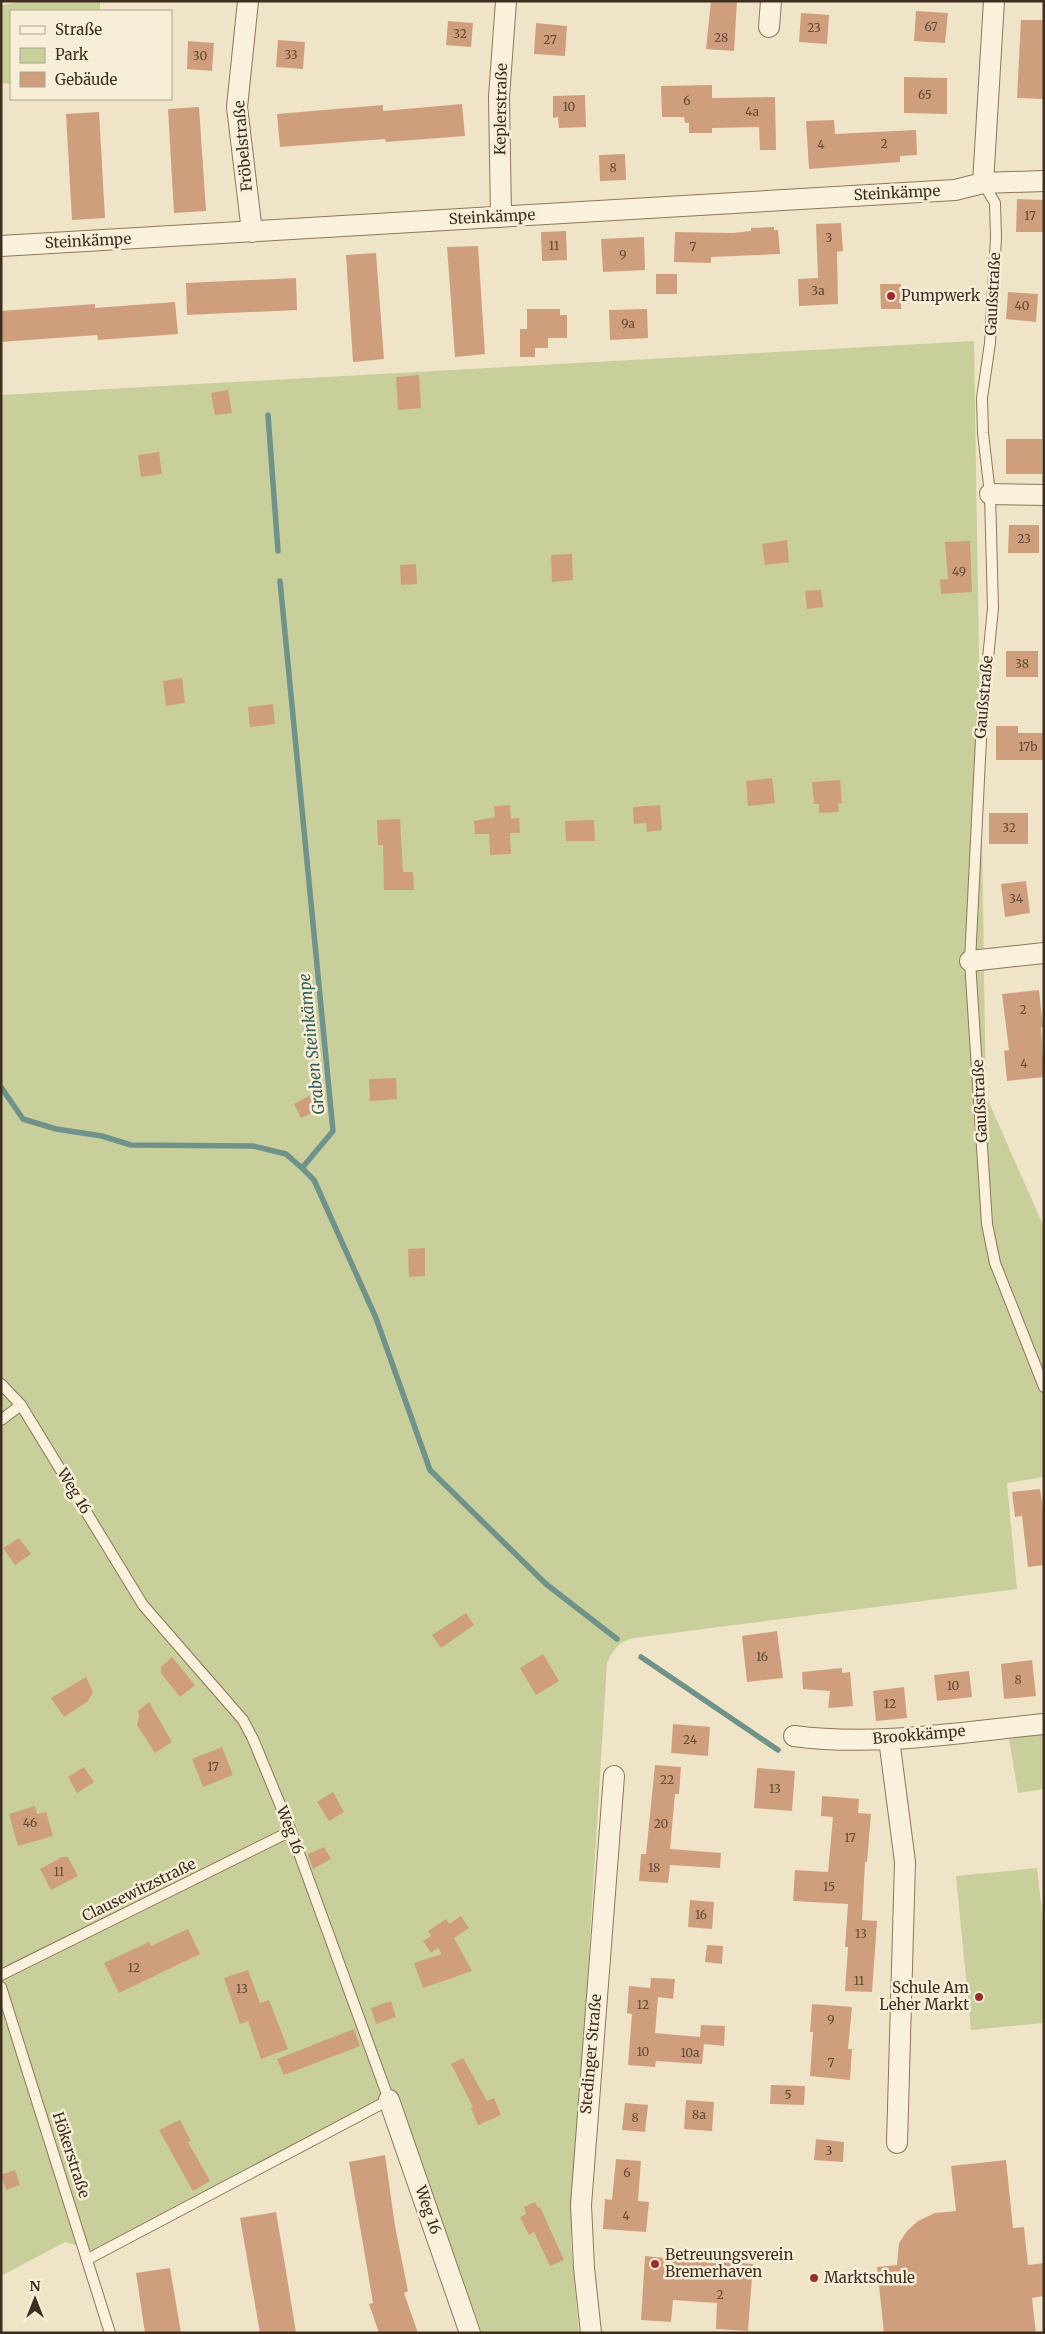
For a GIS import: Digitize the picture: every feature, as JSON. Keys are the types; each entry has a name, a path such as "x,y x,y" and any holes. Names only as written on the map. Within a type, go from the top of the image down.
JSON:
{"street":[{"name":"Fröbelstraße","path":"248,1 237,107 252,232"},
{"name":"Keplerstraße","path":"501,217 499,97 506,1"},
{"path":"769,27 771,1"},
{"path":"983,183 994,1"},
{"name":"Steinkämpe","path":"1,246 955,190 983,183 1044,182"},
{"path":"990,494 1044,495"},
{"path":"970,961 1044,952"},
{"name":"Brookkämpe","path":"794,1736 822,1740 889,1739 1044,1724"},
{"path":"889,1739 905,1862 897,2143"},
{"name":"Stedinger Straße","path":"591,2333 584,2268 581,2205 614,1776"},
{"name":"Weg 16","path":"389,2100 470,2333"}],"lane":[{"name":"Gaußstraße","path":"983,183 995,203 996,238 990,343 982,398 983,433 990,494 993,608 982,719 970,961 987,1224 995,1263 1044,1387"},
{"name":"Weg 16","path":"1,1384 21,1405 143,1605 243,1720 254,1739 291,1831 389,2100"},
{"path":"1,1420 21,1405"},
{"name":"Clausewitzstraße","path":"1,1975 291,1831"},
{"name":"Hökerstraße","path":"1,1988 110,2333"},
{"path":"88,2259 389,2100"}],"green space":[{"path":"25,1 100,1 100,10 10,10 10,84 1,83 1,5"},
{"path":"974,341 986,1096 1044,1227 1044,1477 1007,1483 1017,1589 634,1638 624,1641 612,1654 607,1663 571,2243 579,2333 482,2333 396,2092 95,2251 65,2242 1,2276 1,395"},
{"path":"1044,1733 1044,1789 1018,1793 1009,1739"},
{"path":"1037,1868 1044,1930 1044,2023 971,2030 956,1876"}],"building":[{"path":"711,1 737,1 734,51 706,49"},
{"path":"916,11 948,13 945,43 914,41"},
{"path":"801,13 829,15 827,44 799,42"},
{"path":"1021,20 1044,20 1044,99 1017,98"},
{"path":"448,21 473,23 471,47 446,45"},
{"path":"536,23 567,26 565,56 534,54"},
{"path":"278,40 305,42 303,69 276,67"},
{"path":"188,41 214,43 212,71 187,69"},
{"path":"904,77 947,78 947,114 904,113"},
{"path":"712,85 712,98 775,97 776,150 760,150 759,127 712,128 712,133 689,133 689,123 685,123 684,117 662,117 661,86"},
{"path":"585,95 586,127 559,128 558,117 553,118 553,96"},
{"path":"462,104 465,136 386,142 385,139 280,147 277,114 383,105 383,111"},
{"path":"199,107 206,211 174,213 168,109"},
{"path":"99,112 105,218 72,220 66,114"},
{"path":"834,120 835,134 916,130 917,155 900,156 900,162 809,169 806,121"},
{"path":"625,154 626,180 600,181 599,155"},
{"path":"1017,199 1044,200 1044,232 1016,232"},
{"path":"841,223 843,251 837,252 838,304 799,306 798,279 818,278 816,224"},
{"path":"774,227 774,230 778,230 780,254 711,257 711,263 674,262 675,232 732,233 751,231 751,228"},
{"path":"566,231 567,260 542,261 541,232"},
{"path":"644,237 645,270 603,272 601,239"},
{"path":"478,246 485,354 455,357 447,247"},
{"path":"376,253 384,359 353,362 346,255"},
{"path":"656,274 677,274 677,294 656,294"},
{"path":"296,278 297,310 187,315 186,283"},
{"name":"Pumpwerk","path":"880,284 901,284 901,309 881,309"},
{"path":"1008,292 1038,294 1036,322 1006,319"},
{"path":"175,302 178,334 98,340 97,335 1,342 1,311 95,304 95,308"},
{"path":"527,309 560,309 560,315 567,315 567,338 548,338 548,348 535,348 535,357 520,357 520,329 527,329"},
{"path":"647,309 648,338 610,340 609,310"},
{"path":"419,375 421,408 398,410 396,377"},
{"path":"228,390 232,413 215,415 211,393"},
{"path":"1006,439 1042,439 1042,474 1006,474"},
{"path":"159,452 162,474 141,477 138,455"},
{"path":"1009,525 1039,525 1039,553 1008,553"},
{"path":"787,540 789,562 765,565 762,544"},
{"path":"970,541 972,592 941,594 940,579 948,579 945,542"},
{"path":"572,554 573,580 552,582 551,555"},
{"path":"416,564 417,584 401,585 400,565"},
{"path":"821,590 823,607 807,609 805,591"},
{"path":"1006,651 1038,651 1038,677 1006,677"},
{"path":"182,678 185,703 166,706 163,681"},
{"path":"273,704 275,724 250,727 248,707"},
{"path":"996,726 1018,726 1018,733 1044,733 1044,760 996,760"},
{"path":"772,778 775,803 748,806 746,781"},
{"path":"840,780 842,803 838,803 839,812 819,813 819,804 814,804 812,782"},
{"path":"510,805 511,819 519,818 520,833 510,833 511,854 490,855 489,834 475,834 474,821 495,817 494,806"},
{"path":"660,805 662,830 647,832 646,823 634,824 633,807"},
{"path":"989,813 1028,813 1028,844 989,844"},
{"path":"400,819 403,872 413,872 414,890 384,890 383,845 378,845 377,820"},
{"path":"594,820 595,841 566,841 565,821"},
{"path":"1026,881 1030,913 1005,917 1001,884"},
{"path":"1039,990 1043,1027 1041,1027 1044,1077 1007,1081 1004,1051 1009,1050 1002,994"},
{"path":"396,1078 397,1099 370,1101 369,1079"},
{"path":"309,1096 316,1111 301,1118 294,1104"},
{"path":"425,1248 425,1276 409,1277 408,1249"},
{"path":"1040,1489 1044,1514 1044,1565 1028,1567 1022,1516 1015,1517 1012,1492"},
{"path":"19,1538 31,1554 15,1565 3,1548"},
{"path":"466,1613 474,1625 441,1648 432,1635"},
{"path":"777,1631 783,1678 747,1682 742,1636"},
{"path":"543,1654 559,1681 536,1695 520,1668"},
{"path":"172,1657 195,1685 180,1697 161,1673 161,1667"},
{"path":"1032,1660 1036,1696 1004,1699 1001,1664"},
{"path":"842,1668 842,1673 850,1672 853,1706 828,1708 830,1691 803,1689 802,1672"},
{"path":"969,1671 972,1697 937,1701 934,1675"},
{"path":"86,1677 93,1692 88,1701 64,1717 51,1698"},
{"path":"904,1687 907,1718 876,1721 873,1691"},
{"path":"149,1702 172,1742 155,1753 137,1725 138,1711"},
{"path":"673,1724 710,1727 708,1756 671,1753"},
{"path":"222,1747 233,1775 203,1787 192,1759"},
{"path":"655,1765 681,1767 679,1794 675,1794 670,1849 721,1853 720,1868 670,1865 668,1883 639,1881 641,1854 646,1854"},
{"path":"84,1767 94,1782 77,1793 68,1777"},
{"path":"757,1768 795,1771 792,1811 754,1808"},
{"path":"333,1792 344,1812 329,1821 317,1802"},
{"path":"822,1796 859,1799 858,1813 871,1814 867,1862 865,1862 862,1920 877,1921 872,1992 845,1991 848,1947 845,1947 848,1904 793,1901 795,1870 828,1872 833,1817 821,1816"},
{"path":"35,1806 37,1814 46,1812 53,1836 18,1846 9,1814"},
{"path":"324,1847 331,1859 313,1869 308,1854"},
{"path":"62,1857 68,1857 78,1876 51,1890 40,1869"},
{"path":"690,1900 714,1902 712,1929 688,1927"},
{"path":"461,1916 469,1928 454,1938 472,1971 423,1988 414,1963 442,1954 438,1948 431,1953 423,1941 431,1936 428,1931 446,1919 449,1924"},
{"path":"188,1929 200,1954 119,1993 104,1963 149,1942 151,1946"},
{"path":"707,1945 723,1946 722,1964 705,1962"},
{"path":"248,1970 260,2003 269,2000 288,2049 261,2059 248,2021 240,2024 224,1978"},
{"path":"651,1978 675,1979 673,1999 658,1997 655,2033 700,2037 701,2025 725,2026 724,2046 704,2044 702,2064 656,2061 655,2067 628,2065 632,2014 627,2013 629,1986 650,1988"},
{"path":"391,2001 396,2017 376,2024 371,2008"},
{"path":"812,2004 852,2007 848,2049 852,2049 850,2080 810,2076 813,2032 810,2032"},
{"path":"354,2029 360,2046 284,2075 277,2059"},
{"path":"463,2058 487,2101 494,2098 501,2115 478,2125 471,2108 473,2107 451,2064"},
{"path":"771,2085 805,2086 804,2105 770,2104"},
{"path":"686,2100 714,2102 712,2131 684,2129"},
{"path":"625,2103 648,2105 645,2132 622,2130"},
{"path":"180,2120 191,2141 188,2142 210,2181 193,2191 159,2130"},
{"path":"816,2139 844,2142 843,2162 814,2160"},
{"path":"385,2155 395,2226 408,2291 404,2293 418,2333 379,2333 369,2304 373,2303 349,2162"},
{"path":"616,2159 641,2161 638,2201 649,2202 646,2232 603,2229 605,2199 612,2200"},
{"path":"1006,2160 1013,2228 1024,2227 1028,2265 1044,2263 1044,2296 1032,2298 1036,2333 884,2333 877,2267 897,2265 899,2243 907,2231 918,2221 935,2213 956,2211 951,2166"},
{"path":"15,2170 20,2185 6,2190 1,2175"},
{"path":"535,2202 538,2208 540,2207 564,2260 550,2266 534,2232 529,2235 520,2217 526,2214 524,2207"},
{"path":"276,2212 296,2333 260,2333 240,2218"},
{"path":"645,2256 722,2264 722,2261 753,2264 748,2331 716,2329 717,2303 673,2300 671,2322 641,2320"},
{"path":"170,2268 181,2333 145,2333 136,2273"}],"waterway":[{"name":"Graben Steinkämpe","path":"268,415 278,551"},
{"name":"Graben Steinkämpe","path":"1,1087 23,1119 56,1129 102,1136 131,1145 253,1146 286,1154 302,1168 333,1131 280,581"},
{"path":"302,1168 314,1180 376,1318 430,1470 546,1584 617,1639"},
{"path":"641,1657 778,1750"}],"place":[{"name":"Pumpwerk","path":"891,296"},
{"name":"Schule Am Leher Markt","path":"979,1997"},
{"name":"Betreuungsverein Bremerhaven","path":"655,2264"},
{"name":"Marktschule","path":"814,2278"}]}
